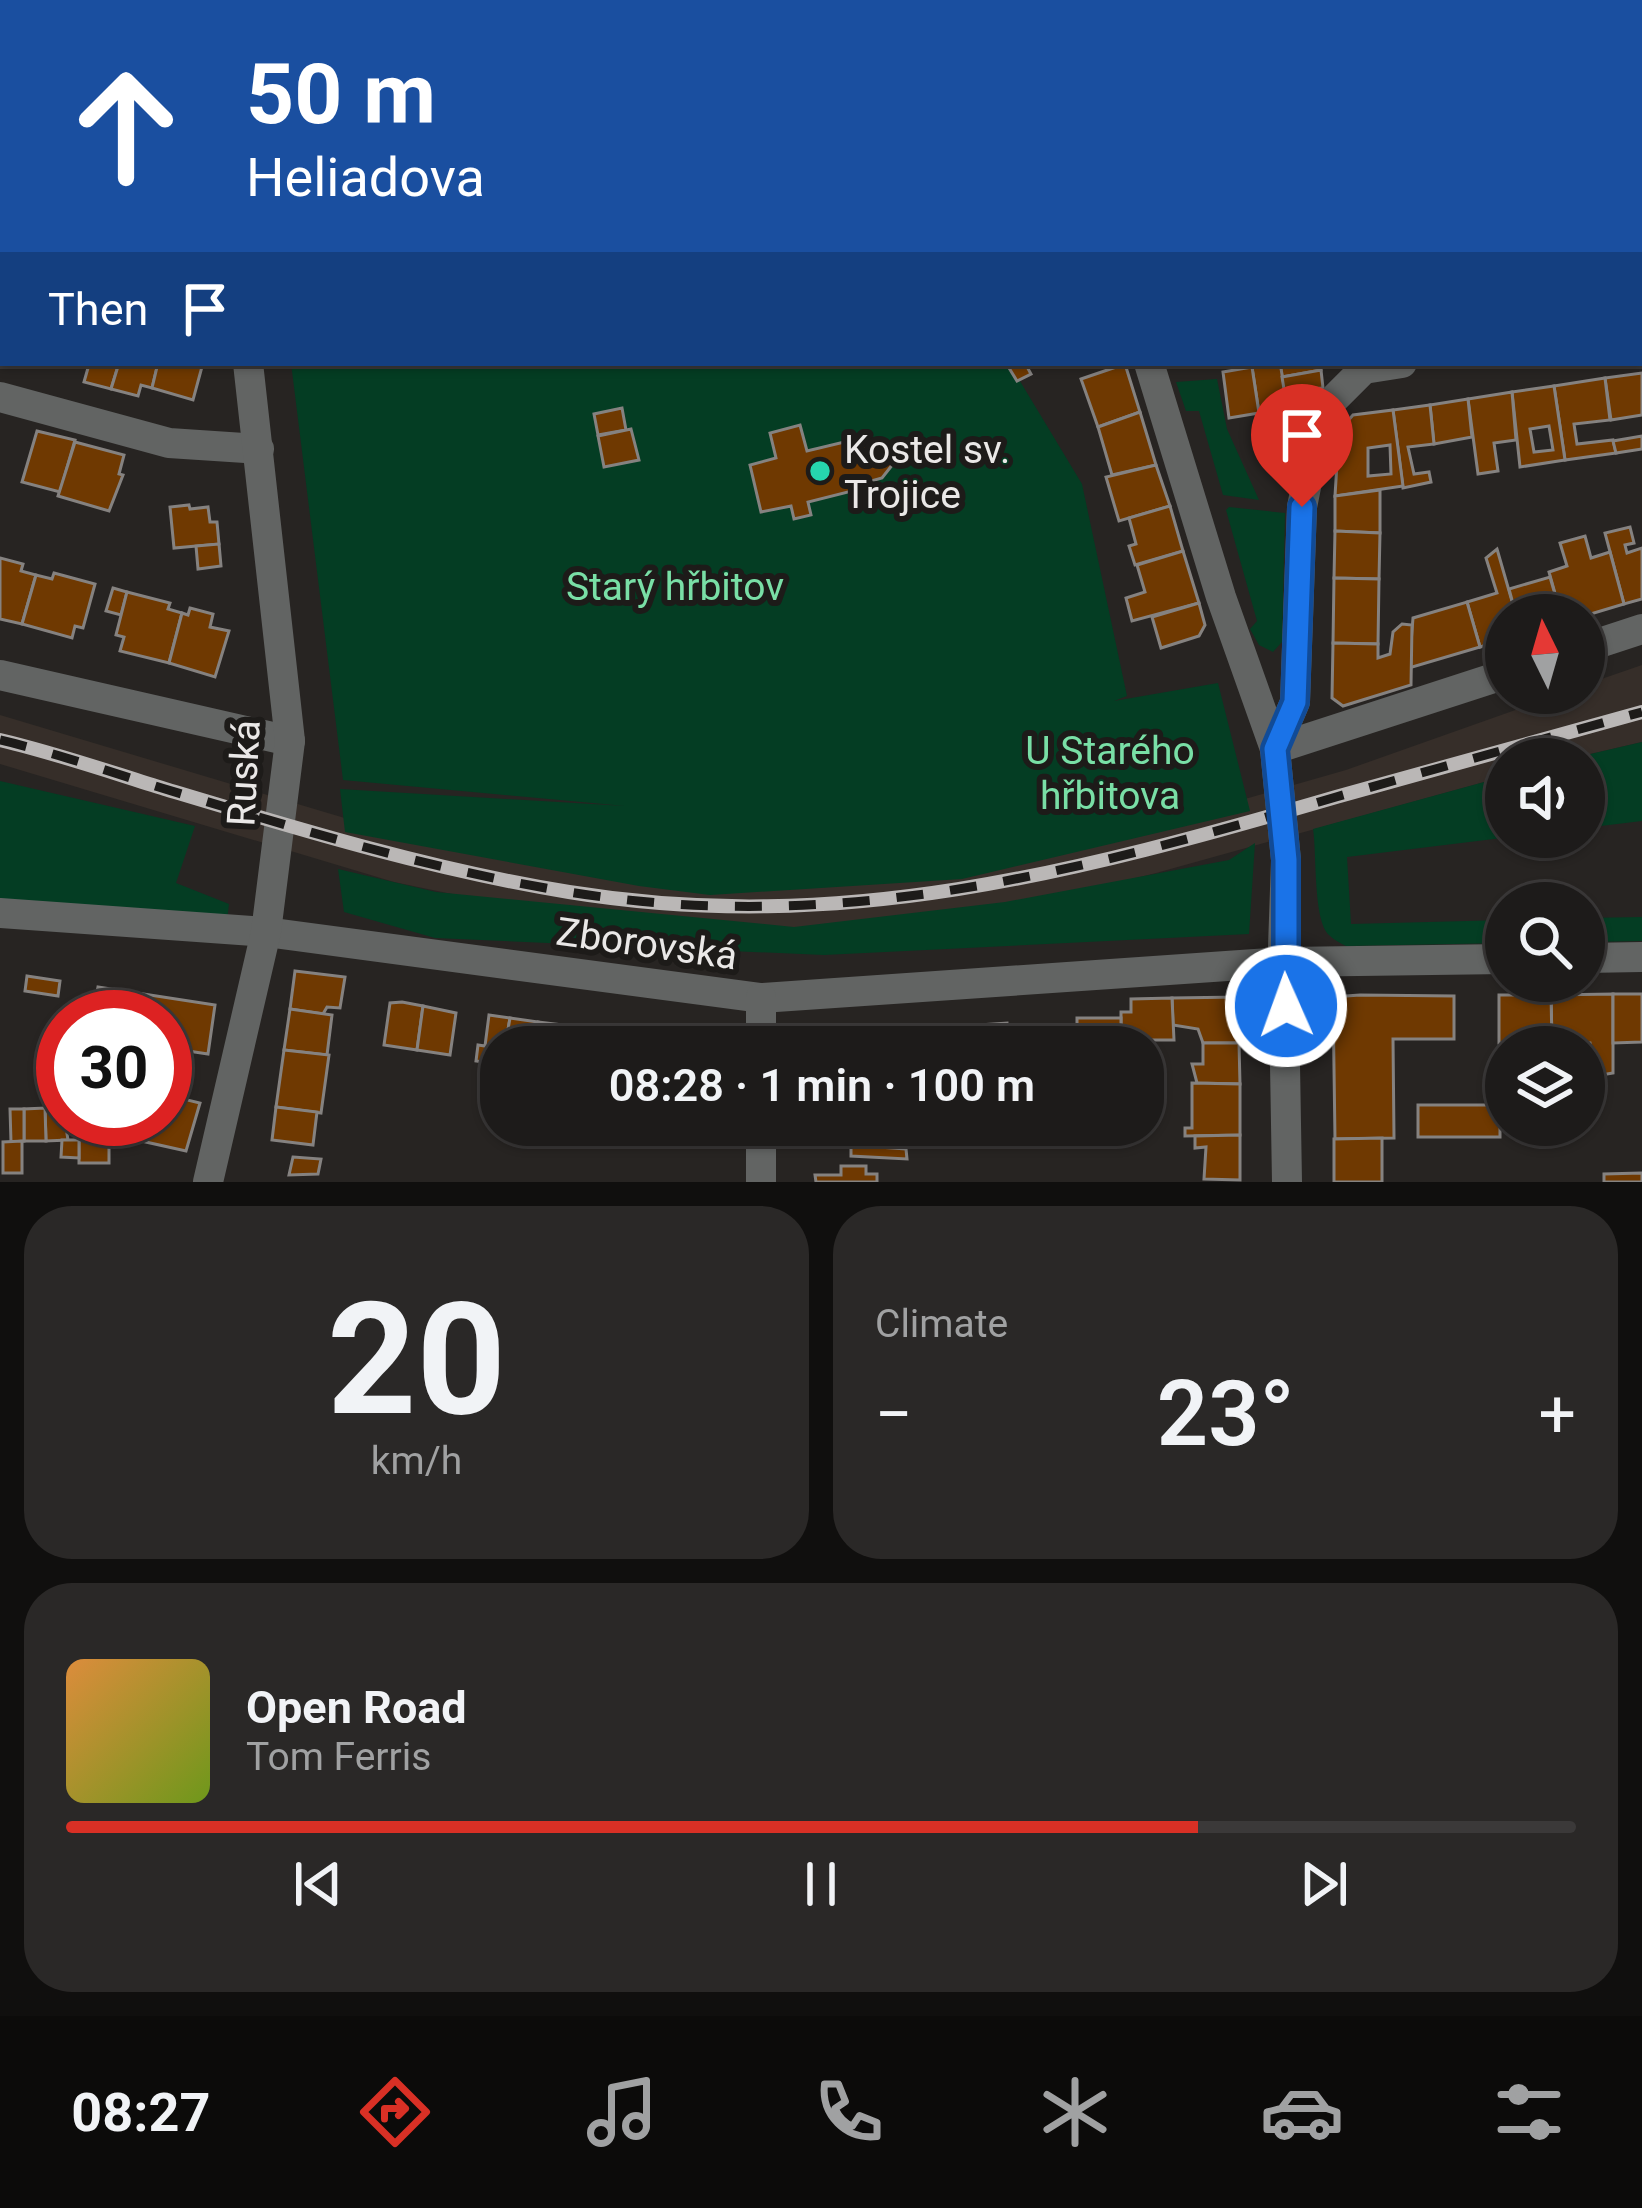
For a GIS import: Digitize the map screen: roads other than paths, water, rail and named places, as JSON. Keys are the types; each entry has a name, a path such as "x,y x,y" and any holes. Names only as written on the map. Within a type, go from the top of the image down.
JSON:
{"street":[{"name":"Ruská","path":"208,1182 266,932 290,741 248,366"},
{"path":"1150,366 1221,597 1275,749 1286,860 1287,1182"},
{"path":"1275,749 1295,702 1302,507 1321,412 1364,369 1383,366"},
{"path":"0,397 169,443 259,449"},
{"path":"1605,641 1642,629"},
{"path":"0,675 290,741"},
{"path":"1275,749 1485,681"},
{"name":"Zborovská","path":"0,913 266,932 761,998 1286,962 1485,959"},
{"path":"1605,958 1642,957"},
{"path":"761,998 761,1026"},
{"path":"761,1146 761,1182"}],"railway":[{"path":"0,740 315,833 467,872 569,892 669,904 767,906 863,901 1052,872 1642,712"}],"place":[{"name":"Kostel sv. Trojice","path":"820,471"}],"park label":[{"name":"Starý hřbitov","path":"675,586"},
{"name":"U Starého hřbitova","path":"1110,772"}]}
